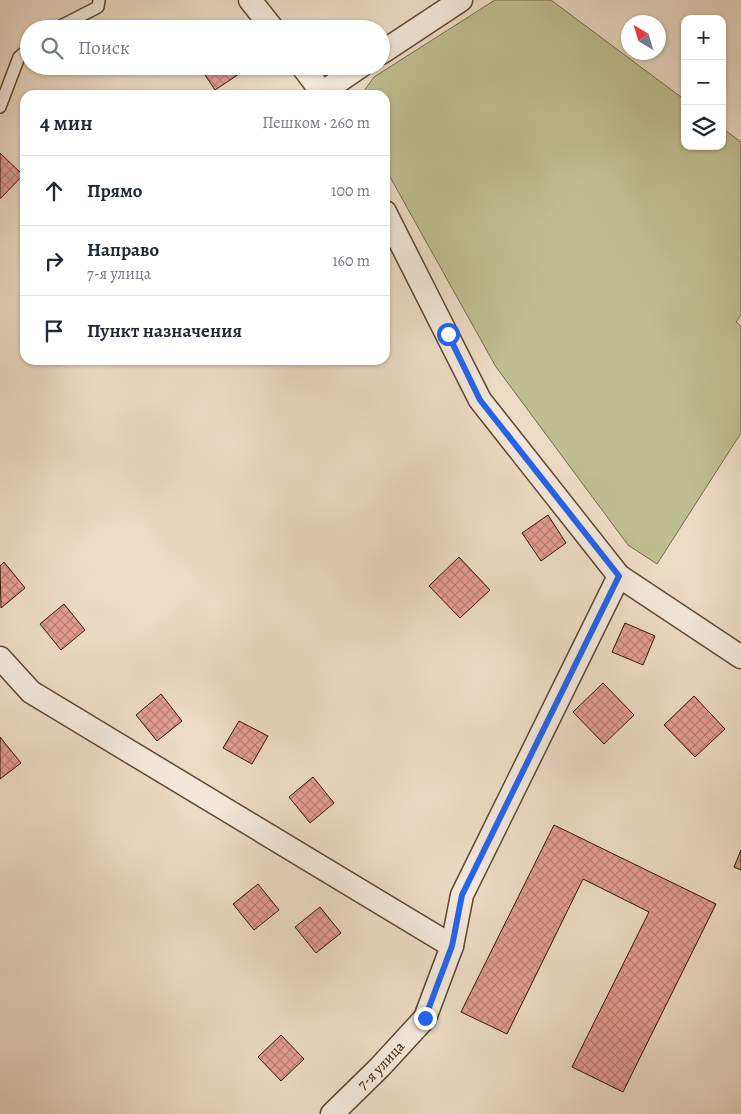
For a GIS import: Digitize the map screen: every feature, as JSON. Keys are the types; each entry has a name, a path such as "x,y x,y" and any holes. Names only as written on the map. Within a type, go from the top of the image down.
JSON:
{"street":[{"path":"250,0 266,20"},
{"path":"390,47 461,0"},
{"path":"309,75 320,90"},
{"path":"328,90 349,75"},
{"path":"390,222 480,400 619,576 741,657"},
{"name":"7-я улица","path":"332,1114 380,1067 425,1018 452,946 462,895 619,576"},
{"path":"0,658 31,692 452,946"}],"lane":[{"path":"73,20 98,7 99,0"},
{"path":"0,108 20,56"}],"shaded area":[{"path":"495,0 551,0 621,52 621,60 631,60 681,97 681,150 726,150 726,131 741,142 741,315 736,322 741,326 741,433 657,564 628,545 496,367 390,177 390,90 365,90 377,75 390,75 390,67"}],"building":[{"path":"205,75 238,75 215,90"},
{"path":"0,153 20,172 20,178 0,198"},
{"path":"548,515 566,543 541,561 522,533"},
{"path":"459,557 490,590 460,618 429,586"},
{"path":"4,562 25,588 1,608 0,566"},
{"path":"64,604 85,630 61,650 40,624"},
{"path":"625,623 655,636 643,665 612,652"},
{"path":"603,683 634,715 604,744 573,712"},
{"path":"161,694 182,721 157,741 136,715"},
{"path":"694,696 725,729 695,757 664,725"},
{"path":"239,721 268,736 252,764 223,748"},
{"path":"0,737 21,763 0,779"},
{"path":"313,777 334,803 310,823 289,797"},
{"path":"554,825 716,904 623,1092 572,1067 649,912 583,879 507,1034 461,1012"},
{"path":"741,850 741,870 734,867"},
{"path":"258,884 279,910 254,930 233,904"},
{"path":"320,907 341,933 316,953 295,927"},
{"path":"281,1035 304,1059 281,1081 258,1057"}],"route":[{"path":"425,1018 452,946 462,895 619,576 480,400 448,334"}]}
